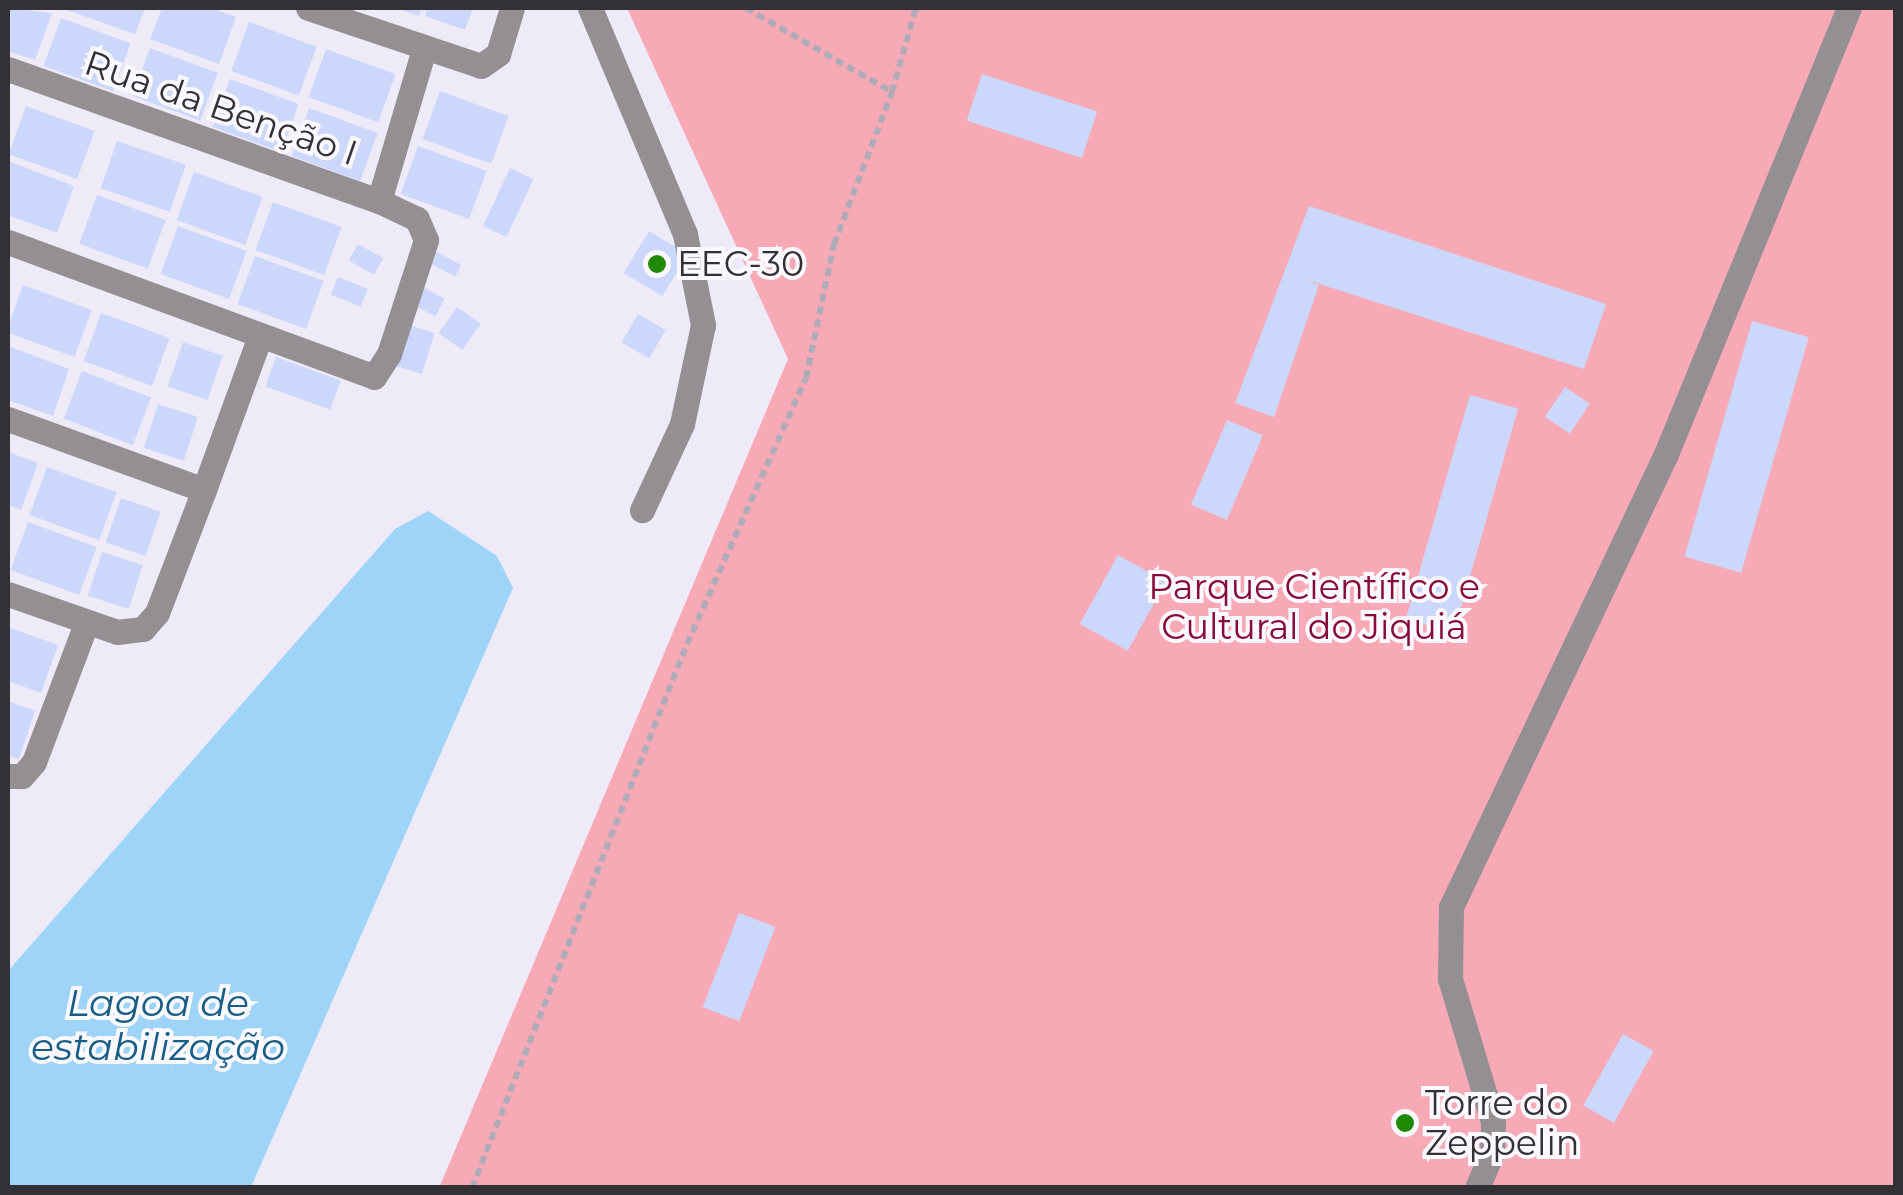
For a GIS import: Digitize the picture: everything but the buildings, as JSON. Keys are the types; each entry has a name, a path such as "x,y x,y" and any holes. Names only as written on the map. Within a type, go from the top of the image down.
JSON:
{"street":[{"path":"308,8 423,52 480,66 491,61 512,8"},
{"path":"590,8 685,234 702,310 696,374 682,424 642,510"},
{"path":"1477,1188 1492,1152 1493,1122 1450,979 1451,907 1666,454 1849,8"},
{"name":"Rua da Benção I","path":"8,69 379,200 423,52"},
{"path":"8,242 366,377 383,369 426,240 417,220 379,200"},
{"path":"8,594 86,624 132,632 150,622 204,490 260,336"},
{"path":"8,419 204,490"},
{"path":"14,776 34,762 86,624"}],"path":[{"path":"746,8 892,92"},
{"path":"472,1188 680,662 806,378 834,244 892,92 916,8"}],"green space":[{"name":"Parque Científico e Cultural do Jiquiá","path":"627,8 1895,8 1895,1187 439,1188 788,359"}],"water":[{"name":"Lagoa de estabilização","path":"428,511 497,556 513,588 251,1187 8,1187 8,971 395,529"}],"place":[{"name":"EEC-30","path":"657,264"},
{"name":"Torre do Zeppelin","path":"1405,1123"}]}
